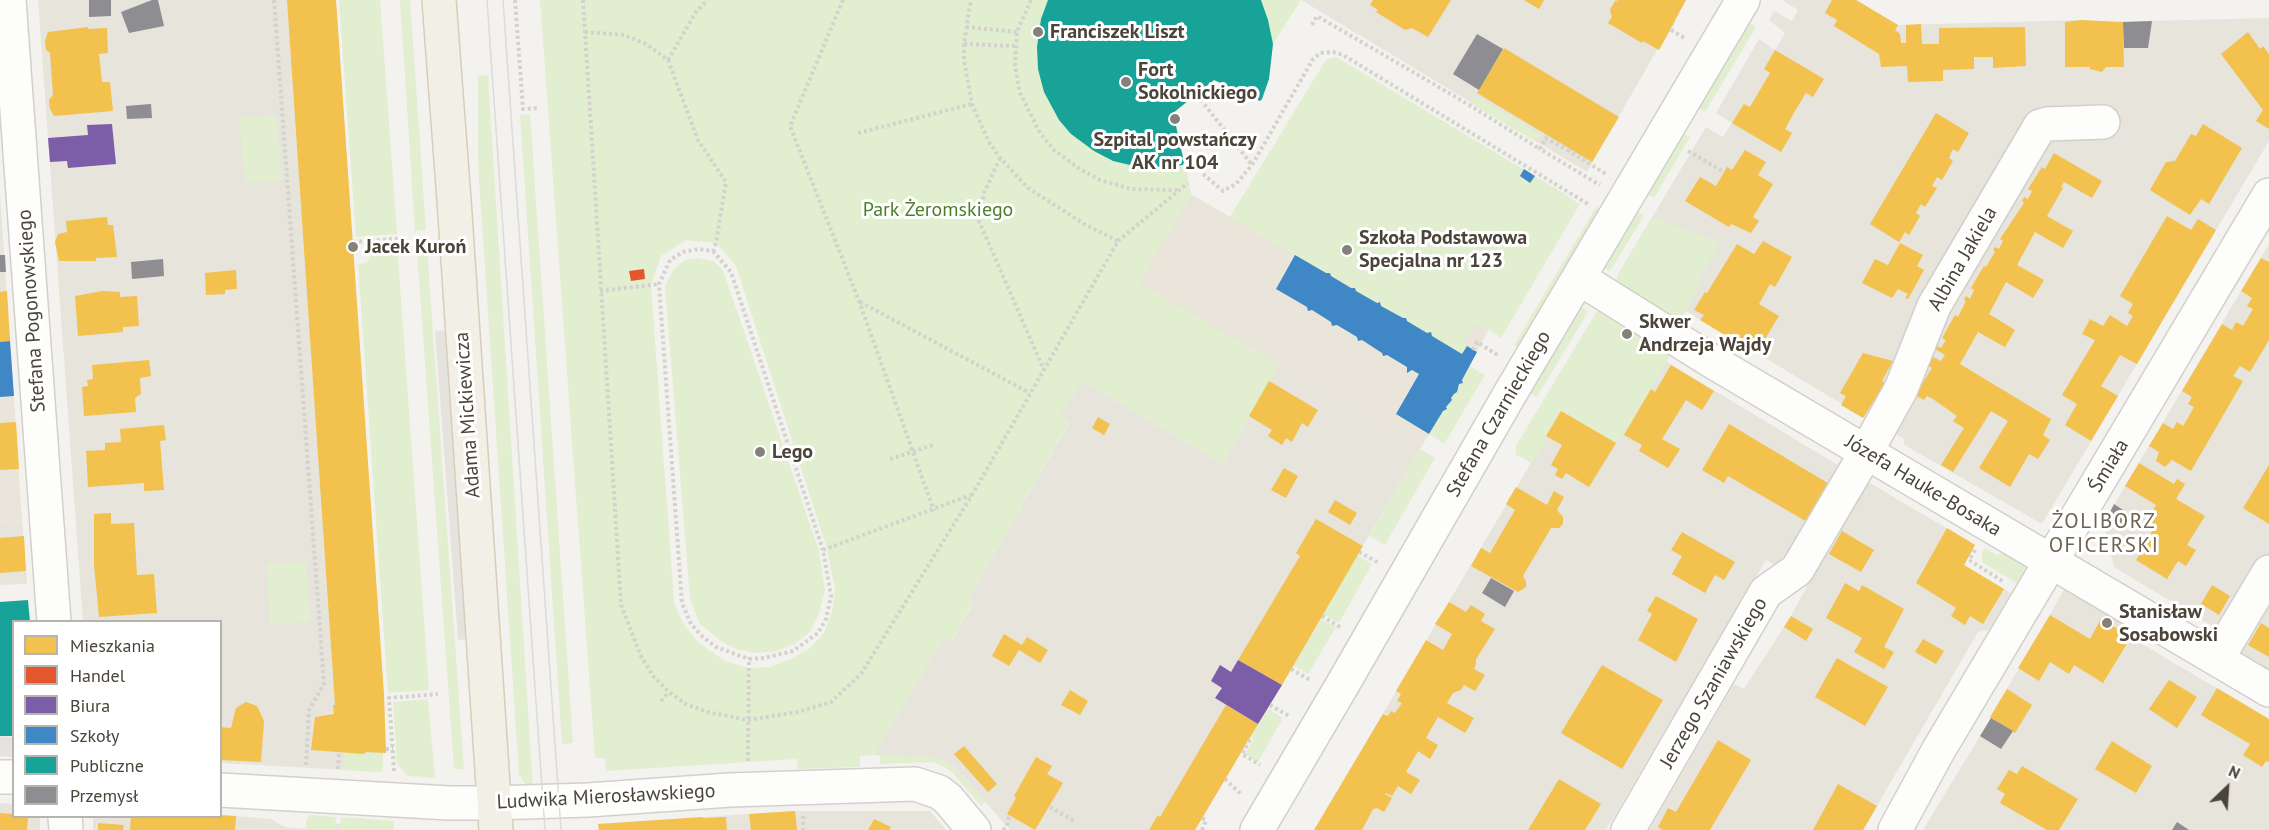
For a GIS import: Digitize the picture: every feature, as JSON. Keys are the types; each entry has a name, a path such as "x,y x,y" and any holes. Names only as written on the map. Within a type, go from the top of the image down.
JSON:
{"main road":[{"name":"Adama Mickiewicza","path":"438,0 456,223 495,816"}],"street":[{"name":"Stefana Pogonowskiego","path":"9,0 54,620"},
{"name":"Stefana Czarnieckiego","path":"1257,830 1743,0"},
{"name":"Albina Jakiela","path":"1866,452 1901,389 1934,306 2040,126 2103,122"},
{"name":"Śmiała","path":"1894,830 2050,561 2269,195"},
{"name":"Józefa Hauke-Bosaka","path":"1579,278 1710,360 2269,690"},
{"name":"Jerzego Szaniawskiego","path":"1628,830 1766,592 1797,570 1866,452"},
{"path":"2217,659 2269,572"},
{"name":"Ludwika Mierosławskiego","path":"222,790 449,803 495,816 588,800 730,790 915,784 939,792 948,799 974,830"}],"path":[{"path":"274,0 324,684 309,710 305,768"},
{"path":"515,0 523,109 539,108"},
{"path":"583,0 621,605 641,656 653,676 669,692 686,704 707,711 748,720 798,712 831,702 861,674 972,495 1118,241 1188,183"},
{"path":"668,60 696,12 708,0"},
{"path":"843,0 790,126 859,302 933,511"},
{"path":"970,0 964,61 972,104 989,142 1000,158 1028,188 1086,225 1118,241"},
{"path":"1031,0 1017,32 1015,66 1020,93 1040,133 1055,151 1080,170 1100,180 1131,189 1177,190"},
{"path":"1312,25 1317,16 1600,185"},
{"path":"966,27 1017,32"},
{"path":"1671,30 1687,40"},
{"path":"585,32 624,35 646,44 668,60 698,140 726,182 713,251"},
{"path":"964,44 1016,46"},
{"path":"1203,174 1223,191 1236,184 1252,165 1313,59 1321,52 1333,52 1343,55 1589,204"},
{"path":"1197,95 1252,165"},
{"path":"858,133 972,104"},
{"path":"1540,149 1546,138 1570,150 1606,174"},
{"path":"1688,151 1724,172"},
{"path":"1000,158 984,193 979,221 1043,369"},
{"path":"353,242 407,238"},
{"path":"699,249 713,251 731,272 823,550 831,596 826,619 818,633 793,651 749,659 716,647 691,624 682,603 659,284 669,260 683,252 699,249"},
{"path":"600,291 659,284"},
{"path":"859,302 1030,393"},
{"path":"1473,350 1477,342 1500,356"},
{"path":"890,459 933,446"},
{"path":"823,550 972,495"},
{"path":"1359,552 1380,563"},
{"path":"1322,616 1341,628"},
{"path":"748,762 749,659"},
{"path":"1291,669 1310,680"},
{"path":"661,701 669,692"},
{"path":"395,781 389,698 438,694"},
{"path":"1270,705 1289,716"},
{"path":"1248,741 1250,741 1242,754 1260,765"},
{"path":"386,749 393,749"},
{"path":"1225,779 1243,796"},
{"path":"1050,807 1074,821"},
{"path":"803,811 803,830"},
{"path":"1202,818 1206,820 1202,830"}],"shaded area":[{"path":"38,0 336,0 384,695 386,753 383,753 382,772 222,763 222,620 83,620"},
{"path":"1301,0 1686,0 1674,20 1676,22 1657,50 1587,172"},
{"path":"1782,0 1856,0 1898,25 2269,18 2269,141 2042,524 1903,444 1905,439 1892,432 1934,349 1869,420 1686,311 1680,321 1617,276 1706,127 1723,137 1732,123 1716,113 1759,39 1775,50 1785,33 1769,20 1774,11 1792,21 1798,10"},
{"name":"Szkoła Podstawowa Specjalna nr 123","path":"1336,57 1568,196 1489,329 1462,380 1463,383 1459,385 1447,409 1443,411 1420,449 1138,283 1191,194 1230,217 1326,60"},
{"path":"0,195 10,341 0,342"},
{"path":"2269,244 2269,670 2241,654 2242,644 2114,567 2103,523"},
{"path":"1599,308 1667,362 1841,467 1781,569 1766,560 1606,830 1314,830 1531,463 1516,454 1516,446"},
{"path":"445,330 468,639 458,640 435,331"},
{"path":"10,341 22,520 0,522 0,342"},
{"path":"1279,365 1420,449 1195,830 1010,830 955,767 935,757 874,755 944,637 952,641 973,604 968,600 1069,423 1060,415 1082,381 1223,464"},
{"path":"1868,482 1975,545 1964,565 2011,593 1989,630 1978,632 1863,830 1649,830 1734,684 1744,689 1791,616 1825,552"},
{"path":"22,520 27,584 0,585 0,522"},
{"path":"2065,588 2140,633 2137,641 2269,719 2269,830 1923,830"},
{"path":"0,736 12,737 12,757 0,756"},
{"path":"0,803 12,804 12,818 40,818 40,830 0,830"},
{"path":"795,811 930,811 946,830 599,830 598,824"},
{"path":"222,815 271,819 285,827 306,829 312,821 394,830 93,830 93,818 222,818"}],"green space":[{"path":"339,0 380,0 397,234 356,237"},
{"path":"400,0 410,0 426,230 415,231"},
{"name":"Park Żeromskiego","path":"540,0 1301,0 1273,44 1269,79 1260,101 1214,80 1174,113 1184,162 1181,166 1186,169 1191,194 1139,283 1279,365 1223,464 1082,381 1060,415 1069,422 968,600 973,603 951,642 944,637 874,755 860,756 860,767 798,769 797,759 606,771 605,758 595,758","holes":["686,240 716,243 736,266 827,549 835,589 832,612 824,633 809,649 770,667 749,668 725,661 699,643 683,623 674,602 651,285 661,256"]},
{"path":"1749,22 1756,27 1705,112 1699,108"},
{"name":"Szkoła Podstawowa Specjalna nr 123","path":"1336,57 1580,204 1501,338 1477,322 1463,343 1467,346 1462,354 1432,336 1431,332 1427,333 1407,321 1406,318 1381,306 1380,303 1356,291 1355,288 1351,288 1230,217 1326,60"},
{"path":"488,75 533,790 527,787 519,774 478,164 478,76"},
{"path":"1475,95 1542,136 1533,140 1470,103"},
{"path":"530,114 573,743 562,744 520,115"},
{"path":"276,115 282,180 245,183 239,118"},
{"path":"1684,134 1690,137 1654,198 1647,194"},
{"path":"1596,207 1601,210 1520,348 1514,345"},
{"path":"1638,212 1644,216 1610,271 1604,268"},
{"path":"1653,217 1720,243 1696,284 1699,287 1680,321 1617,282 1617,276"},
{"path":"397,244 429,690 388,693 358,264 366,263 374,253 378,252 377,245"},
{"path":"427,249 464,769 454,769 417,251"},
{"path":"697,258 713,261 723,270 819,551 825,591 819,613 811,631 796,643 777,651 754,653 736,649 722,642 700,624 690,599 665,286 674,269 685,260"},
{"path":"1581,307 1588,312 1537,397 1530,393"},
{"path":"1599,308 1672,352 1624,435 1616,443 1561,411 1547,435 1549,437 1532,463 1516,454 1516,446"},
{"path":"1469,366 1485,375 1444,444 1429,434 1443,411 1447,409 1459,384 1463,383 1462,380"},
{"path":"1420,449 1435,458 1385,545 1369,536"},
{"path":"1984,548 1997,555 2006,551 2025,563 2027,569 2018,584 1982,562"},
{"path":"1357,555 1372,564 1339,623 1323,614"},
{"path":"306,562 310,622 270,624 267,564"},
{"path":"1321,619 1336,627 1308,674 1293,665"},
{"path":"428,699 435,778 408,776 397,764 393,702"},
{"path":"1267,708 1283,718 1258,762 1245,754 1254,739 1250,737"},
{"path":"344,752 383,753 382,772 343,770"},
{"path":"880,755 935,757 955,767 986,802 981,806 954,774 945,767 932,762 880,764"},
{"path":"309,815 336,817 335,830 306,830 306,820"},
{"path":"341,817 394,821 394,830 340,830"}],"building: Mieszkania":[{"path":"287,0 336,0 384,695 386,753 366,752 364,754 311,750 315,717 334,714 333,705 335,705"},
{"path":"1373,0 1451,0 1428,37 1412,28 1405,30 1376,12 1378,10 1370,5"},
{"path":"1524,0 1544,0 1539,9"},
{"path":"1686,0 1659,50 1608,23 1612,17 1610,10 1615,1"},
{"path":"1832,0 1856,0 1898,25 1895,30 1900,34 1901,43 1906,43 1906,25 1921,24 1922,44 1939,44 1939,28 2025,27 2026,66 1993,68 1993,57 1974,57 1974,69 1943,70 1943,81 1908,82 1907,66 1881,67 1879,54 1834,26 1837,20 1825,13"},
{"path":"2081,20 2123,22 2124,67 2106,67 2102,72 2090,69 2090,67 2065,67 2065,22"},
{"path":"88,27 88,29 107,28 108,53 99,54 102,82 110,82 113,111 54,116 49,100 53,95 50,53 46,50 45,41 48,32"},
{"path":"2248,32 2260,49 2263,46 2269,54 2269,129 2256,121 2263,110 2221,54"},
{"path":"1504,48 1619,117 1592,162 1477,93"},
{"path":"1775,50 1824,79 1813,97 1806,93 1795,111 1785,129 1792,133 1781,152 1732,123 1744,104 1750,107 1770,73 1764,69"},
{"path":"1936,113 1969,133 1958,152 1953,149 1949,158 1953,161 1942,180 1937,177 1932,186 1937,188 1925,207 1921,204 1916,213 1920,216 1909,235 1905,232 1899,242 1870,224"},
{"path":"2203,124 2242,148 2209,204 2201,199 2190,215 2150,190 2166,162 2175,161 2191,134 2196,136"},
{"path":"1745,150 1766,162 1758,175 1773,184 1753,217 1759,221 1751,233 1731,224 1729,227 1685,201 1700,177 1716,186 1727,167 1732,170"},
{"path":"2054,153 2102,181 2092,198 2064,182 2047,216 2073,231 2063,248 2035,232 2017,265 2044,280 2033,298 2006,282 1989,314 2015,330 2005,347 1978,332 1960,364 2051,419 2043,435 2050,440 2038,459 2029,454 2010,487 1979,468 2008,421 1991,411 1953,472 1941,465 1964,428 1953,421 1957,416 1933,399 1927,396 1924,400 1915,395 1932,368 1926,364 1931,356 1941,361 1945,355 1935,349 1937,346 1941,348 1946,340 1942,338 1955,315 1958,317 1966,296 1970,299 1974,290 1971,288 1995,252 1993,250 1995,247 1999,249 2003,241 2000,239 2024,203 2022,201 2024,197 2028,199 2032,191 2028,189 2042,167 2045,169"},
{"path":"2167,216 2191,230 2198,219 2216,230 2137,364 2120,355 2101,386 2118,396 2091,441 2065,425 2077,404 2062,395 2095,340 2082,334 2090,319 2103,326 2110,315 2127,326 2133,316 2128,313 2133,304 2120,296"},
{"path":"107,217 108,225 113,225 117,257 96,258 96,261 59,261 55,242 58,234 67,232 66,221"},
{"path":"1763,241 1792,257 1775,287 1770,284 1759,304 1779,316 1756,354 1700,320 1704,315 1694,310 1737,244 1754,254"},
{"path":"1900,243 1923,255 1917,266 1924,270 1908,299 1905,298 1908,294 1898,289 1892,298 1862,283 1875,259 1888,265"},
{"path":"2261,258 2269,262 2269,340 2250,372 2240,366 2233,376 2243,381 2191,471 2172,460 2165,467 2156,461 2159,452 2149,446 2163,423 2173,429 2177,422 2183,426 2189,416 2194,407 2188,404 2192,397 2182,391 2222,324 2232,330 2236,322 2243,326 2253,309 2247,306 2252,298 2241,291"},
{"path":"236,270 237,289 225,290 225,294 206,295 205,273"},
{"path":"7,291 10,341 0,342 0,292"},
{"path":"102,291 120,292 120,297 137,296 139,326 123,327 123,332 78,336 75,296"},
{"path":"1863,353 1893,361 1882,381 1885,383 1863,418 1841,405 1846,396 1840,393"},
{"path":"149,360 151,376 140,378 141,394 135,398 136,412 84,416 82,387 88,386 87,380 93,379 92,365"},
{"path":"1671,365 1714,391 1702,410 1686,400 1662,439 1680,449 1668,468 1639,451 1642,445 1624,435 1651,389 1655,392"},
{"path":"1269,381 1318,410 1308,427 1302,423 1292,442 1286,438 1282,445 1268,436 1272,430 1249,416"},
{"path":"1561,411 1616,443 1589,487 1566,473 1562,479 1555,475 1558,469 1551,465 1562,445 1546,436"},
{"path":"1098,417 1110,424 1104,435 1092,428"},
{"path":"16,422 19,469 0,470 0,423"},
{"path":"1729,424 1831,485 1809,523 1728,476 1724,483 1702,470"},
{"path":"164,425 166,440 160,441 164,490 144,491 144,483 88,487 86,451 105,450 105,443 121,442 120,429"},
{"path":"2139,463 2174,484 2177,479 2185,484 2176,499 2205,516 2187,545 2196,550 2186,566 2178,561 2167,579 2136,560 2154,528 2146,523 2156,505 2125,486"},
{"path":"2269,465 2269,524 2243,508"},
{"path":"1284,468 1298,476 1286,498 1271,490"},
{"path":"1516,487 1547,505 1554,491 1564,497 1557,510 1563,517 1563,524 1559,528 1551,528 1523,576 1526,587 1518,592 1471,566 1481,548 1490,553 1515,510 1506,504"},
{"path":"1335,500 1357,513 1350,525 1328,512"},
{"path":"111,513 111,524 134,523 137,575 154,574 157,613 99,617 94,565 94,514"},
{"path":"1316,519 1363,546 1282,685 1238,660 1300,556 1296,553"},
{"path":"1947,528 1975,545 1964,565 2004,589 1983,624 1970,616 1965,625 1951,616 1956,608 1916,583"},
{"path":"1842,531 1874,550 1861,572 1829,554"},
{"path":"1682,532 1735,562 1724,580 1715,575 1705,593 1672,574 1682,556 1671,550"},
{"path":"24,536 26,571 0,573 0,538"},
{"path":"1845,583 1859,591 1862,585 1904,609 1884,647 1894,652 1884,669 1854,652 1862,638 1826,618"},
{"path":"2212,585 2230,596 2219,615 2201,604"},
{"path":"1656,596 1698,619 1676,662 1638,640 1652,614 1647,611"},
{"path":"1449,602 1466,612 1471,605 1485,614 1481,621 1495,629 1476,659 1474,669 1485,675 1475,691 1464,685 1461,690 1453,693 1447,703 1474,718 1465,733 1438,717 1426,738 1438,745 1430,759 1418,751 1406,772 1420,780 1411,794 1398,786 1392,796 1386,793 1392,798 1384,812 1377,808 1373,809 1362,830 1314,830 1383,714 1388,716 1391,711 1395,713 1402,703 1397,701 1401,694 1396,691 1426,640 1443,650 1452,634 1435,624"},
{"path":"2050,615 2090,639 2101,619 2131,637 2103,683 2074,665 2069,674 2050,662 2039,681 2018,668"},
{"path":"1791,616 1813,629 1806,641 1784,627"},
{"path":"2261,623 2269,628 2269,657 2248,645"},
{"path":"1004,634 1022,645 1027,637 1048,650 1040,663 1019,650 1009,666 992,656"},
{"path":"1923,639 1944,651 1936,664 1915,652"},
{"path":"1837,658 1888,687 1865,726 1815,697"},
{"path":"1602,665 1663,700 1622,769 1561,733"},
{"path":"2169,680 2197,697 2177,728 2149,709"},
{"path":"2217,688 2269,719 2269,762 2266,761 2262,767 2243,755 2250,744 2201,715"},
{"path":"2007,689 2032,705 2015,733 1990,717"},
{"path":"1070,690 1088,701 1080,715 1061,705"},
{"path":"246,702 257,706 264,721 261,762 222,760 222,727 231,728 236,708"},
{"path":"1226,705 1258,724 1195,830 1149,830 1158,815 1160,817"},
{"path":"1718,740 1751,760 1710,830 1663,830 1658,827 1668,808 1676,812"},
{"path":"2112,741 2152,766 2136,793 2095,769"},
{"path":"964,746 997,784 988,792 954,754"},
{"path":"1036,757 1052,766 1047,774 1063,783 1035,830 1007,814 1016,798 1014,796"},
{"path":"2022,766 2078,799 2059,830 2047,830 2000,803 2005,794 1997,789 2009,770 2017,774"},
{"path":"1559,779 1601,804 1585,830 1528,830"},
{"path":"1838,784 1877,806 1863,830 1813,830"},
{"path":"795,811 797,830 751,830 749,814"},
{"path":"0,813 12,814 12,818 28,818 27,830 0,830"},
{"path":"236,816 235,830 130,830 131,818"},
{"path":"726,817 727,830 599,830 598,824"},
{"path":"874,819 891,827 889,830 868,830"},
{"path":"98,823 124,825 123,830 98,830"}],"building: Handel":[{"path":"644,269 645,279 631,281 629,271"}],"building: Biura":[{"path":"112,124 116,164 68,168 67,161 50,162 48,138 88,135 87,125"},
{"path":"1238,660 1282,685 1258,724 1215,698 1222,688 1211,681 1220,665 1231,672"}],"building: Szkoły":[{"path":"1524,169 1535,176 1530,183 1520,176"},
{"path":"1295,255 1326,273 1330,273 1331,276 1377,303 1380,302 1381,306 1406,318 1407,321 1427,333 1431,332 1432,336 1462,354 1467,346 1477,352 1462,380 1463,383 1459,384 1447,409 1443,411 1429,434 1396,414 1419,374 1412,370 1407,373 1407,367 1387,355 1383,356 1362,340 1358,341 1357,337 1337,325 1332,326 1331,322 1312,310 1308,311 1307,307 1276,289"},
{"path":"10,341 14,396 0,397 0,342"}],"building: Publiczne":[{"name":"Fort Sokolnickiego","path":"1048,0 1261,0 1273,44 1269,79 1262,99 1260,101 1214,80 1173,113 1183,165 1143,168 1113,161 1094,151 1071,134 1059,120 1044,92 1038,69 1037,47 1041,19"},
{"path":"28,600 30,620 12,620 12,736 0,736 0,602"}],"building: Przemysł":[{"path":"89,0 111,0 111,16 89,17"},
{"path":"152,0 158,0 164,26 129,33 121,12"},
{"path":"2152,21 2148,48 2124,48 2123,22"},
{"path":"1477,34 1503,49 1479,90 1453,74"},
{"path":"151,104 152,118 127,119 126,106"},
{"path":"0,255 5,255 6,272 0,272"},
{"path":"163,259 164,276 132,279 131,262"},
{"path":"2114,504 2132,516 2126,527 2108,516"},
{"path":"1491,578 1514,591 1505,607 1482,593"},
{"path":"1991,718 2013,731 2001,749 1980,736"},
{"path":"2177,822 2189,830 2172,830"}],"tram line":[{"path":"487,0 545,830"},
{"path":"503,0 561,830"}],"place":[{"name":"Franciszek Liszt","path":"1038,32"},
{"name":"Fort Sokolnickiego","path":"1126,82"},
{"name":"Szpital powstańczy AK nr 104","path":"1175,119"},
{"name":"Jacek Kuroń","path":"353,247"},
{"name":"Szkoła Podstawowa Specjalna nr 123","path":"1347,250"},
{"name":"Skwer Andrzeja Wajdy","path":"1627,334"},
{"name":"Lego","path":"760,452"},
{"name":"Stanisław Sosabowski","path":"2107,623"}],"district":[{"name":"ŻOLIBORZ OFICERSKI","path":"2104,534"}]}
